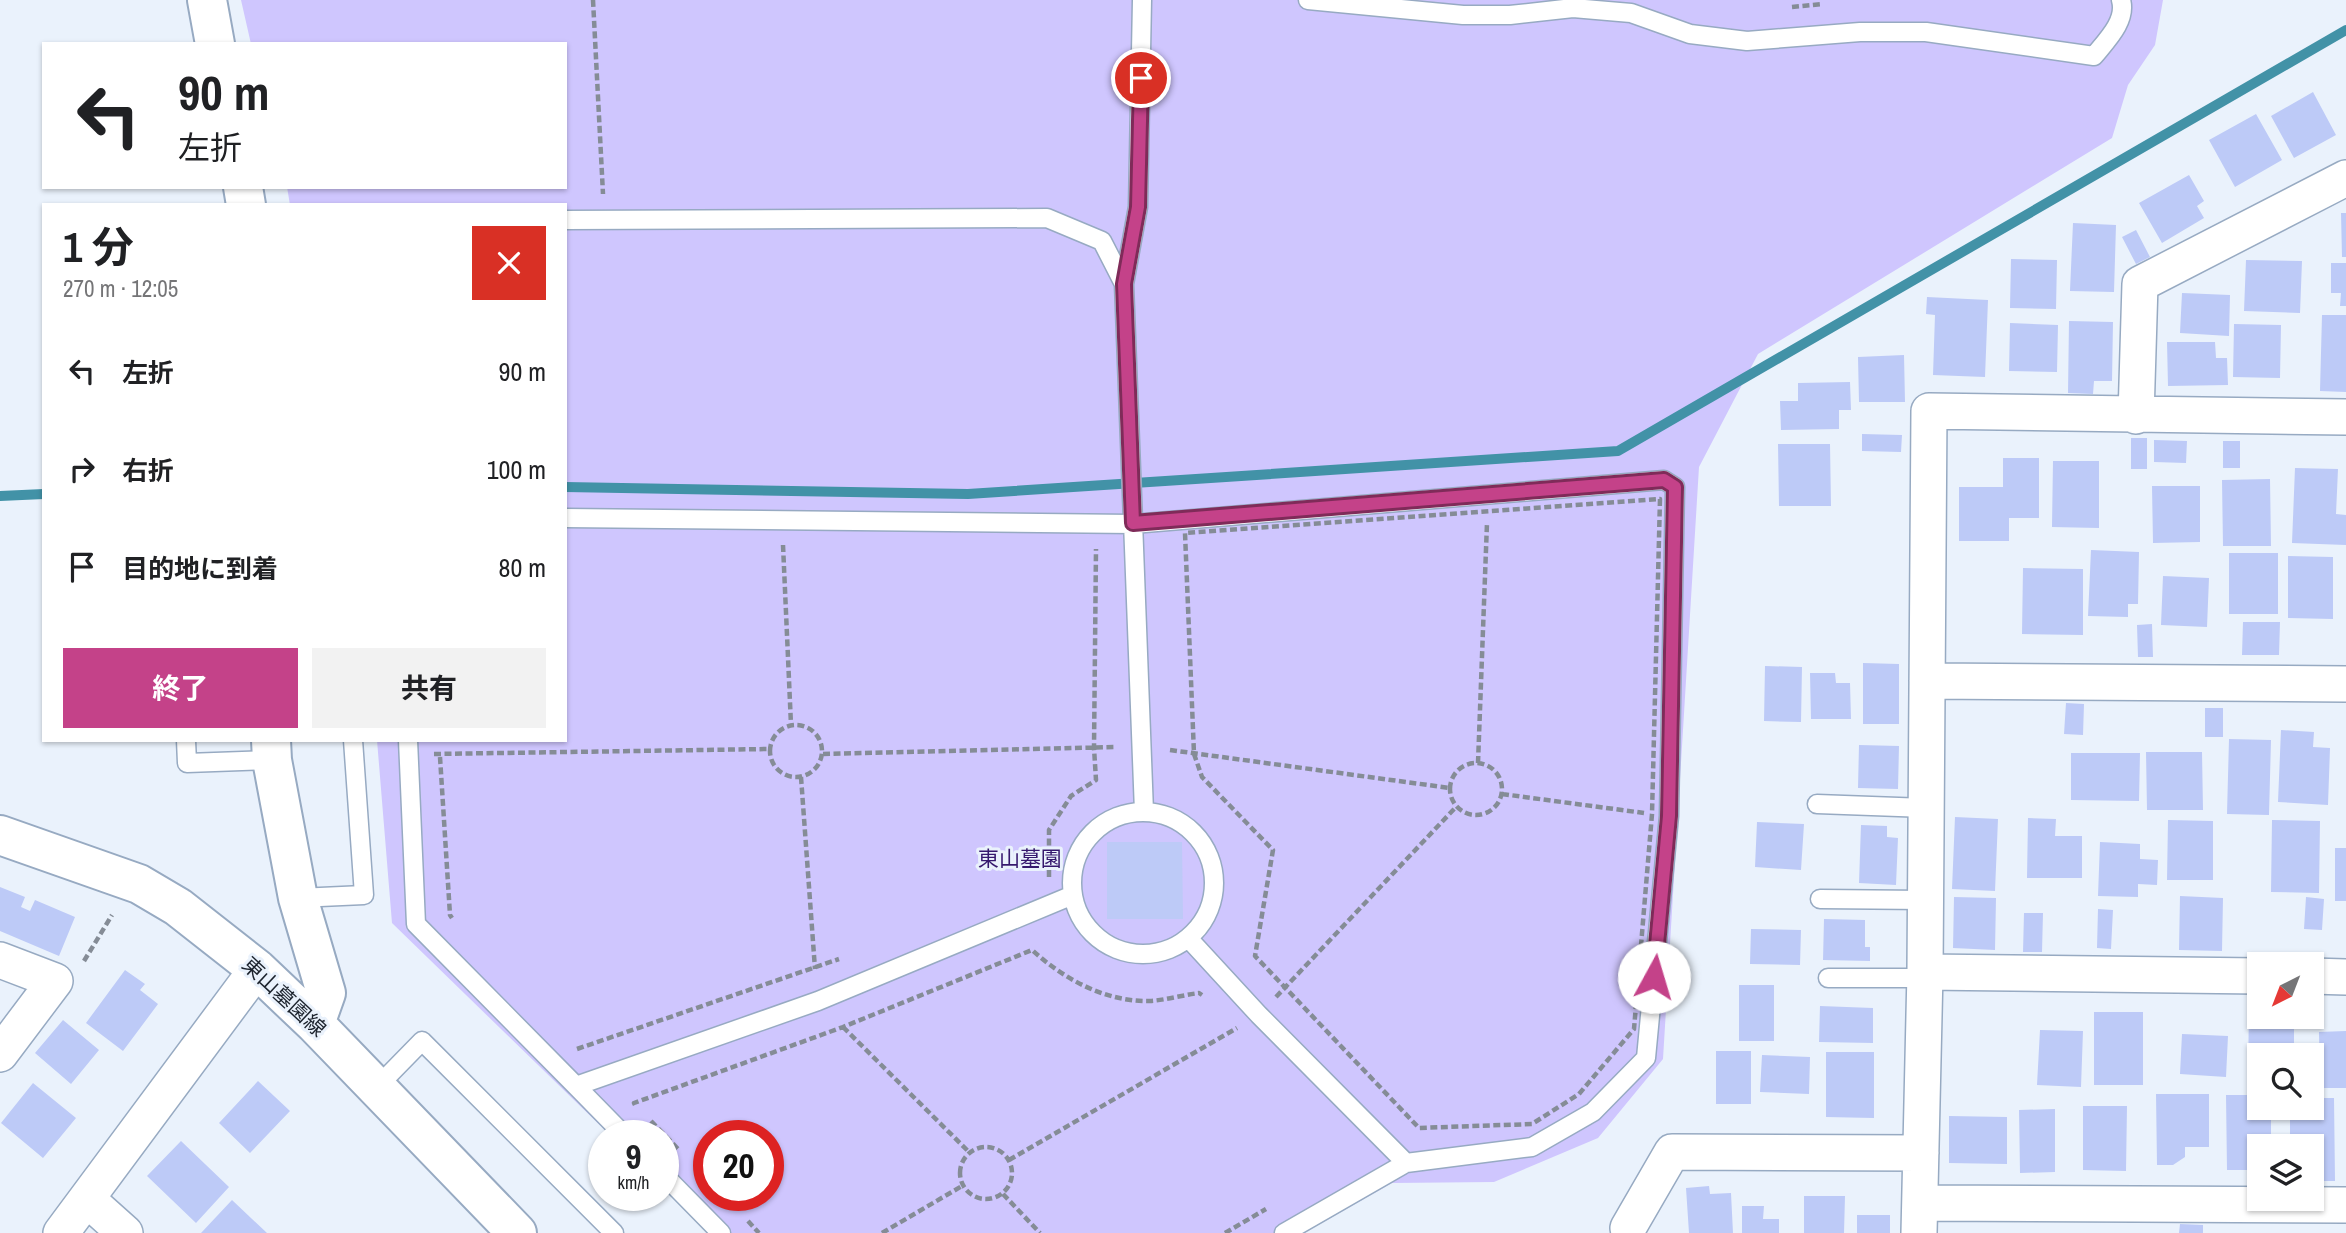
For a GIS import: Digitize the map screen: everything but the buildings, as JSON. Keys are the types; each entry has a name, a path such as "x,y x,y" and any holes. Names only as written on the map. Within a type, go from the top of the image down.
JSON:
{"street":[{"path":"207,0 215,42"},
{"path":"2136,416 2140,284 2346,178"},
{"path":"2346,417 1929,411 1920,1218 2346,1205"},
{"path":"1927,681 2346,684"},
{"path":"272,750 298,898 326,993 315,1024"},
{"name":"東山墓園線","path":"0,835 139,884 178,907 257,970 315,1024 517,1233"},
{"path":"0,960 55,981 0,1054"},
{"path":"61,1233 257,970"},
{"path":"1924,975 2247,976"},
{"path":"2324,976 2346,976"},
{"path":"1628,1228 1672,1152 1921,1153"},
{"path":"87,1199 125,1233"}],"lane":[{"path":"1142,0 1138,207 1124,284 1144,812"},
{"path":"1308,0 1463,15 1512,8 1573,8 1631,13 1690,34 1747,41 1860,32 1926,33 2094,56 2116,29 2123,5 2121,0"},
{"path":"567,220 1047,218 1102,241 1124,284"},
{"path":"567,518 1133,523 1664,480 1675,487 1661,815 1646,1058 1593,1112 1532,1147 1406,1163 1284,1233"},
{"path":"186,742 187,763 272,750"},
{"path":"298,898 364,894 353,742"},
{"path":"408,747 416,924 609,1120"},
{"path":"1817,804 1926,808"},
{"path":"1144,812 1168,817 1190,829 1205,848 1214,872 1213,897 1205,920 1189,939 1167,950 1142,955 1118,950 1097,937 1081,918 1073,895 1073,869 1082,846 1098,828 1119,816 1144,812"},
{"path":"576,1086 818,1002 1073,895"},
{"path":"1820,899 1925,900"},
{"path":"1189,939 1259,1015 1406,1163"},
{"path":"1828,978 1924,975"},
{"path":"376,1088 422,1041 614,1233"},
{"path":"679,1190 721,1233"}],"path":[{"path":"593,0 604,219"},
{"path":"1478,763 1488,494"},
{"path":"1660,499 1661,815 1634,1029 1579,1094 1532,1124 1419,1128 1255,956 1273,850 1202,777 1194,754 1185,533 1660,499"},
{"path":"782,520 791,725"},
{"path":"1049,884 1049,830 1071,796 1096,780 1096,537"},
{"path":"791,725 807,726 819,738 823,754 819,765 811,773 801,777 785,775 773,765 769,749 773,738 781,729 791,725"},
{"path":"408,747 439,753 769,749"},
{"path":"439,753 450,915 459,925"},
{"path":"1478,763 1492,768 1500,780 1502,794 1495,807 1483,815 1469,815 1457,807 1451,798 1450,788 1454,774 1464,765 1478,763"},
{"path":"1502,794 1661,815"},
{"path":"55,981 79,968 113,913"},
{"path":"681,1152 634,1104 843,1027 1031,950 1054,970 1101,995 1149,1001 1199,993 1208,1002"},
{"path":"568,1040 578,1049 841,958"},
{"path":"1226,1020 1244,1039"},
{"path":"984,1146 998,1150 1009,1160 1013,1172 1010,1184 1003,1194 989,1200 973,1197 962,1186 959,1174 962,1162 969,1152 984,1146"},
{"path":"882,1233 962,1186"},
{"path":"1003,1194 1040,1233"},
{"path":"1225,1233 1270,1207"}],"green space":[{"name":"東山墓園","path":"241,0 2163,0 2155,45 2128,85 2112,138 1758,354 1699,467 1663,1059 1598,1138 1494,1182 1392,1183 1304,1233 711,1233 679,1202 679,1120 595,1120 392,923 377,742 567,742 567,203 290,203 287,189 567,189 567,42 251,42"}],"waterway":[{"path":"567,487 968,494 1618,451 2346,30"},
{"path":"0,496 42,494"}],"route":[{"path":"1141,78 1138,207 1124,284 1133,523 1664,480 1675,487 1669,816 1654,977"}]}
